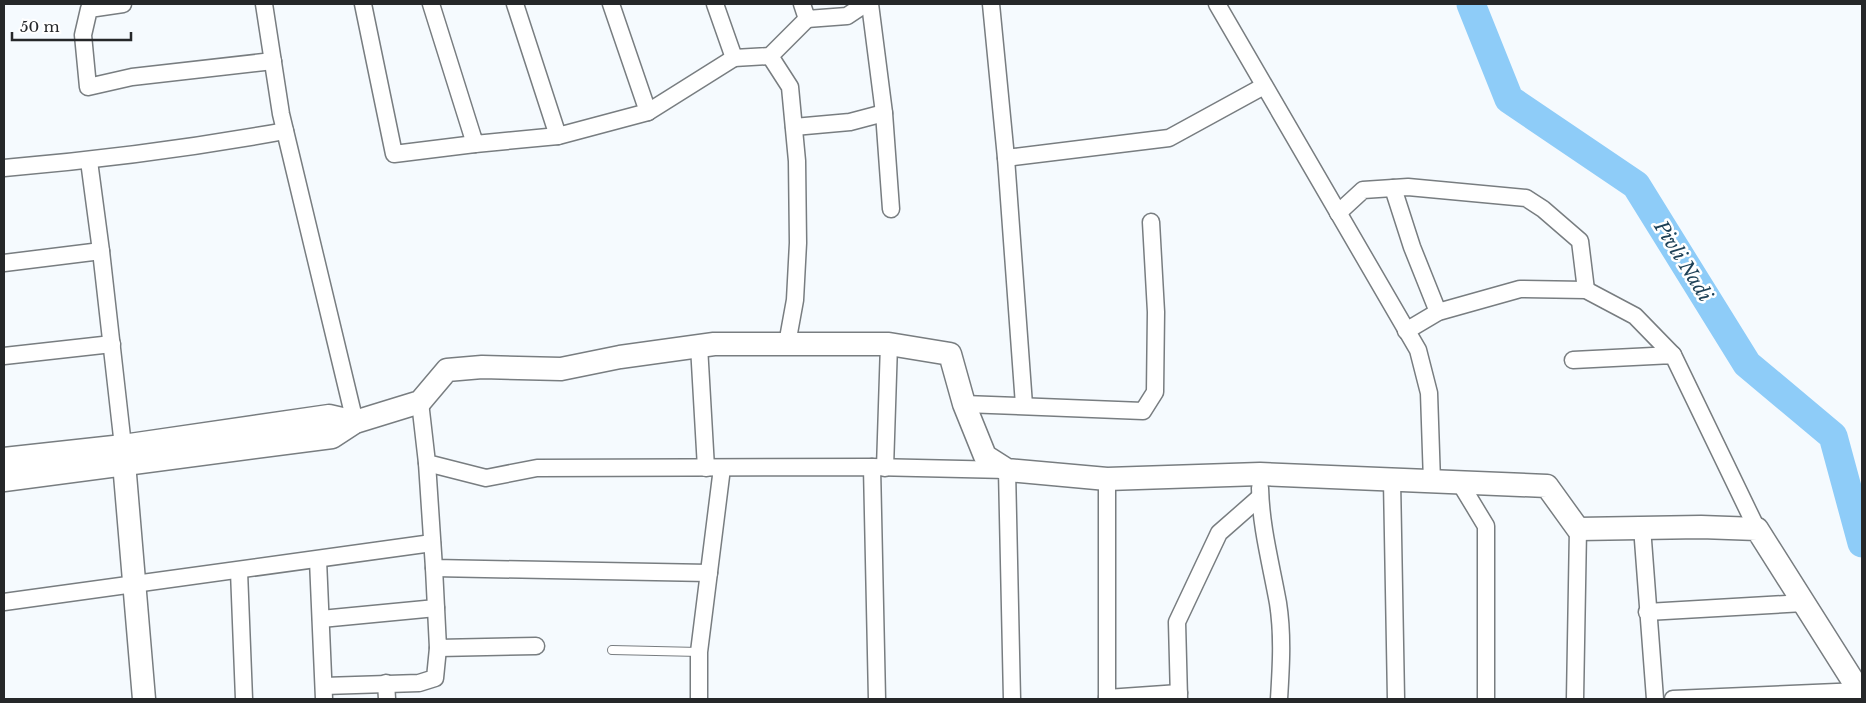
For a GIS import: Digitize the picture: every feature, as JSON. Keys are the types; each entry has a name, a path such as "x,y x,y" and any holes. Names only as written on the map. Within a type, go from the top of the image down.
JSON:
{"street":[{"path":"123,4 90,9 84,36 88,86 132,77 273,61"},
{"path":"264,4 285,131 355,422"},
{"path":"363,4 394,154 558,136 648,112 734,58 770,56 804,12 846,16 864,4"},
{"path":"430,4 475,144"},
{"path":"515,4 558,136"},
{"path":"611,4 648,112"},
{"path":"715,4 734,58"},
{"path":"870,4 884,113 891,208"},
{"path":"991,4 1006,158 1024,405"},
{"path":"1217,4 1418,350 1428,393 1432,482"},
{"path":"770,56 790,87 794,127 798,243 795,300 787,344"},
{"path":"1006,158 1169,138 1264,86"},
{"path":"794,127 850,122 884,113"},
{"path":"4,168 89,160 199,146 285,131"},
{"path":"89,160 124,456 136,583 144,699"},
{"path":"1338,213 1363,190 1408,187 1526,198 1543,209 1580,241 1586,290"},
{"path":"1393,188 1412,247 1438,312"},
{"path":"964,404 1143,411 1155,392 1156,312 1151,222"},
{"path":"4,263 101,251"},
{"path":"1406,331 1438,312 1520,289 1586,290 1635,316 1673,355 1757,529 1861,693"},
{"path":"4,356 112,344"},
{"path":"877,699 879,468 890,344"},
{"path":"4,459 124,456 332,437 355,422 420,402 447,370 482,367 562,369 620,357 699,346 890,344 950,354 964,404 985,456 1007,470"},
{"path":"699,346 714,468 709,573 699,652 699,699"},
{"path":"1573,360 1673,355"},
{"path":"318,560 324,692 387,691 435,678 438,648 434,568 427,463 420,402"},
{"path":"4,480 124,456"},
{"path":"427,463 486,478 537,468 879,468 1007,470 1107,479 1260,474 1547,486 1578,529 1575,699"},
{"path":"1007,470 1012,699"},
{"path":"1260,474 1260,497 1267,554 1278,604 1282,656 1279,699"},
{"path":"1107,479 1107,698 1179,696 1177,622 1218,533 1260,497"},
{"path":"1392,480 1396,699"},
{"path":"1460,483 1486,526 1486,699"},
{"path":"1578,529 1701,526 1757,529"},
{"path":"1642,528 1654,699"},
{"path":"4,602 432,543"},
{"path":"434,568 709,573"},
{"path":"239,571 244,699"},
{"path":"1647,612 1804,603"},
{"path":"321,619 436,608"},
{"path":"438,648 536,646"},
{"path":"1673,699 1861,693"}],"lane":[{"path":"612,650 699,652"}],"waterway":[{"name":"Pivli Nadi","path":"1471,4 1509,99 1636,185 1747,364 1833,436 1862,543"}]}
